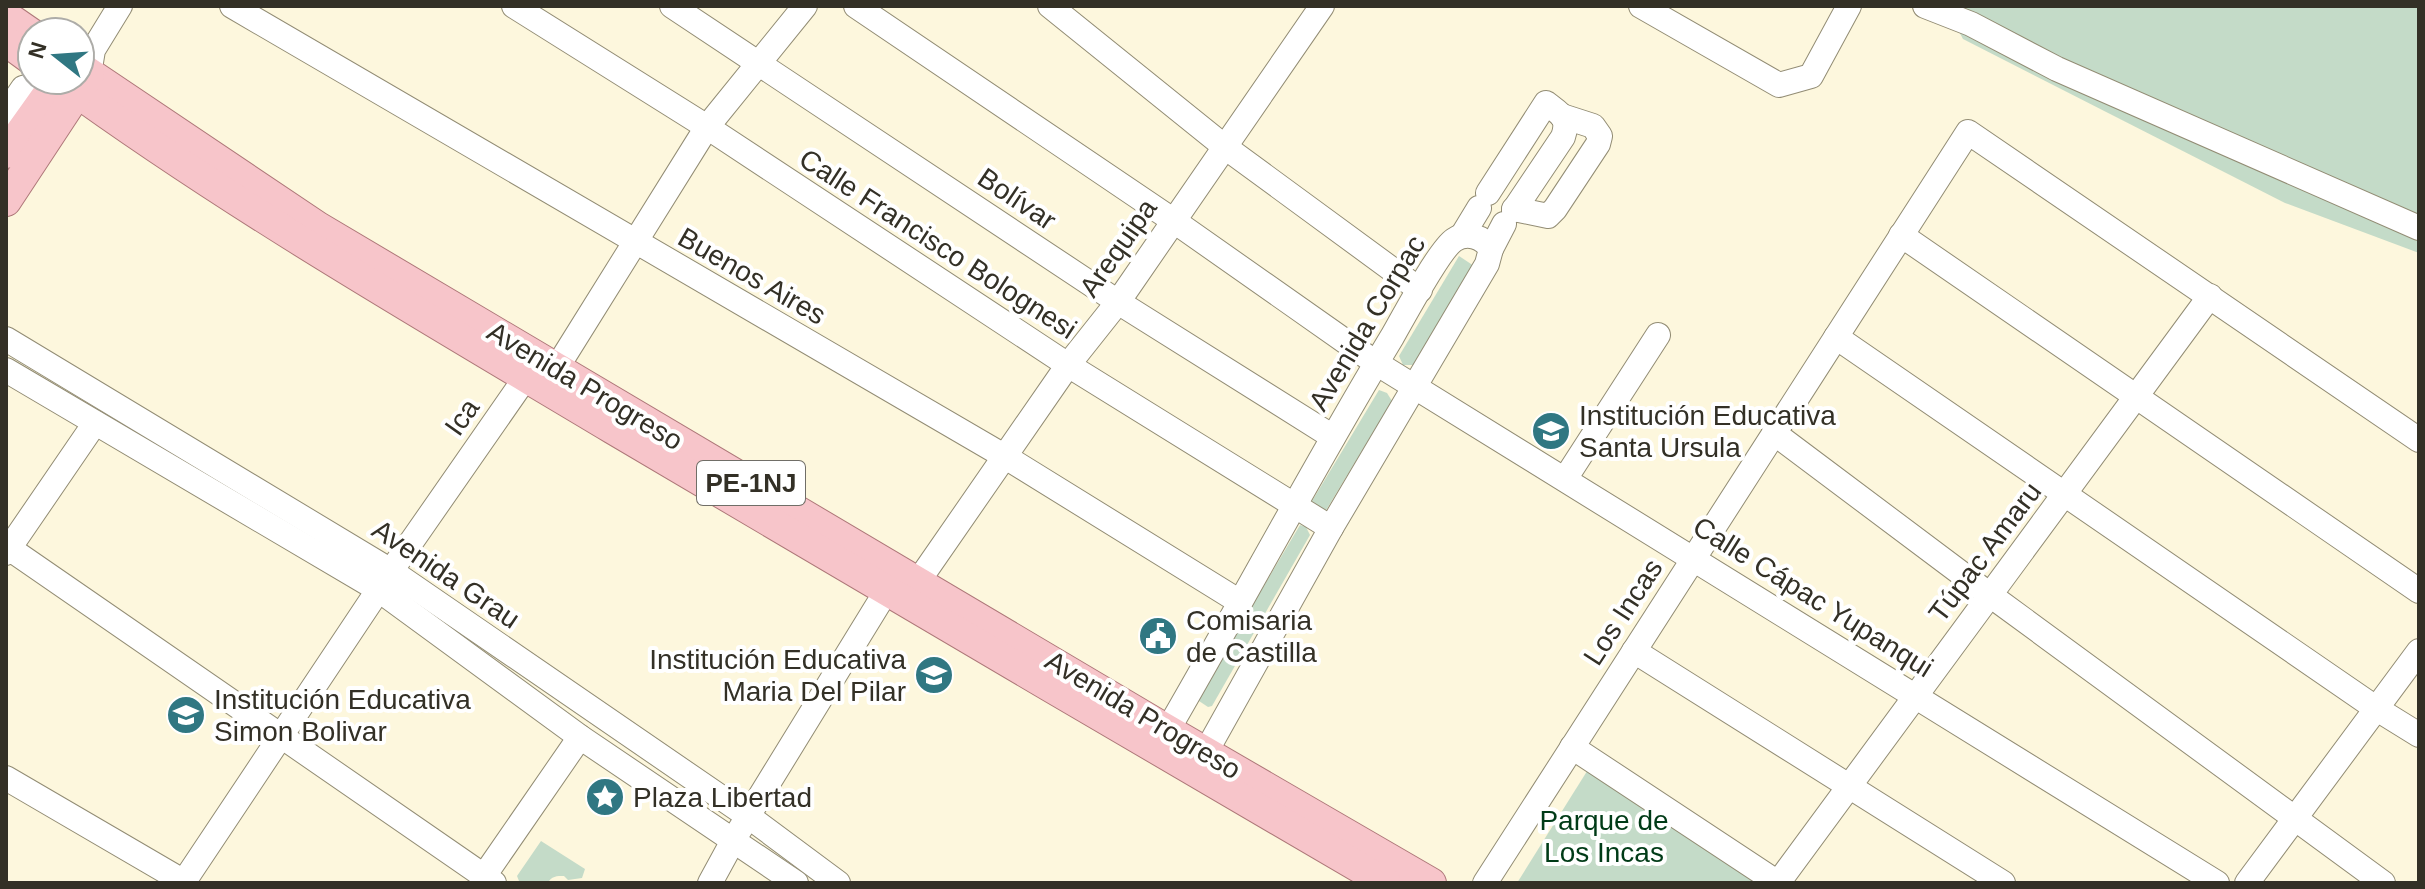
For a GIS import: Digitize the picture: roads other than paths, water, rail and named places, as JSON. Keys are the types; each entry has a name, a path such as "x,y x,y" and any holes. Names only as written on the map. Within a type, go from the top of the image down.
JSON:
{"main road":[{"name":"Avenida Progreso","path":"96,87 902,586 1200,762 1431,883"},
{"name":"Avenida Progreso","path":"96,92 177,162 292,237 526,377 902,586"},
{"path":"6,153 54,96"},
{"path":"10,186 61,96"},
{"name":"Avenida Progreso","path":"1200,762 1386,883"}],"street":[{"path":"96,41 120,6"},
{"name":"Buenos Aires","path":"232,6 1004,456 1240,602"},
{"name":"Calle Francisco Bolognesi","path":"514,6 707,127 1068,365 1331,528"},
{"name":"Bolívar","path":"672,6 1118,302 1333,437"},
{"path":"526,377 556,369 707,127 805,6"},
{"name":"Calle Cápac Yupanqui","path":"856,6 1174,221 1376,363 2217,883"},
{"path":"1050,6 1225,147 1420,290"},
{"name":"Arequipa","path":"710,883 748,816 902,586 1004,456 1068,365 1118,302 1322,6"},
{"path":"1641,6 1779,85 1811,76 1849,6"},
{"path":"1925,6 1971,24 2057,69 2419,228"},
{"path":"6,113 18,96"},
{"path":"1462,236 1546,103 1562,116 1593,126 1600,136 1598,144 1555,209 1548,216 1511,214"},
{"path":"1200,762 1331,528 1487,264 1491,249 1511,214 1563,137 1567,126 1562,116"},
{"name":"Los Incas","path":"1485,883 1968,132 2210,296"},
{"path":"1901,235 2419,591"},
{"name":"Avenida Corpac","path":"1162,740 1333,437 1450,244 1462,236 1479,238 1491,249"},
{"path":"2210,296 2419,440"},
{"name":"Túpac Amaru","path":"1778,883 2210,296"},
{"path":"1565,479 1658,335"},
{"path":"1836,337 2419,735"},
{"name":"Avenida Grau","path":"6,339 748,816 838,883"},
{"name":"Avenida Grau","path":"6,370 95,423 385,581 580,737 796,883"},
{"name":"Ica","path":"184,883 281,734 526,377"},
{"path":"95,423 7,549 281,734 489,880 580,737"},
{"path":"1774,433 2383,883"},
{"path":"1634,651 2003,883"},
{"path":"2247,883 2419,651"},
{"path":"1572,747 1778,883"},
{"path":"6,778 184,883"}],"place":[{"name":"Institución Educativa Santa Ursula","path":"1551,431"},
{"name":"Comisaria de Castilla","path":"1158,636"},
{"name":"Institución Educativa Maria Del Pilar","path":"934,675"},
{"name":"Institución Educativa Simon Bolivar","path":"186,715"},
{"name":"Plaza Libertad","path":"605,797"}],"park label":[{"name":"Parque de Los Incas","path":"1604,836"}]}
